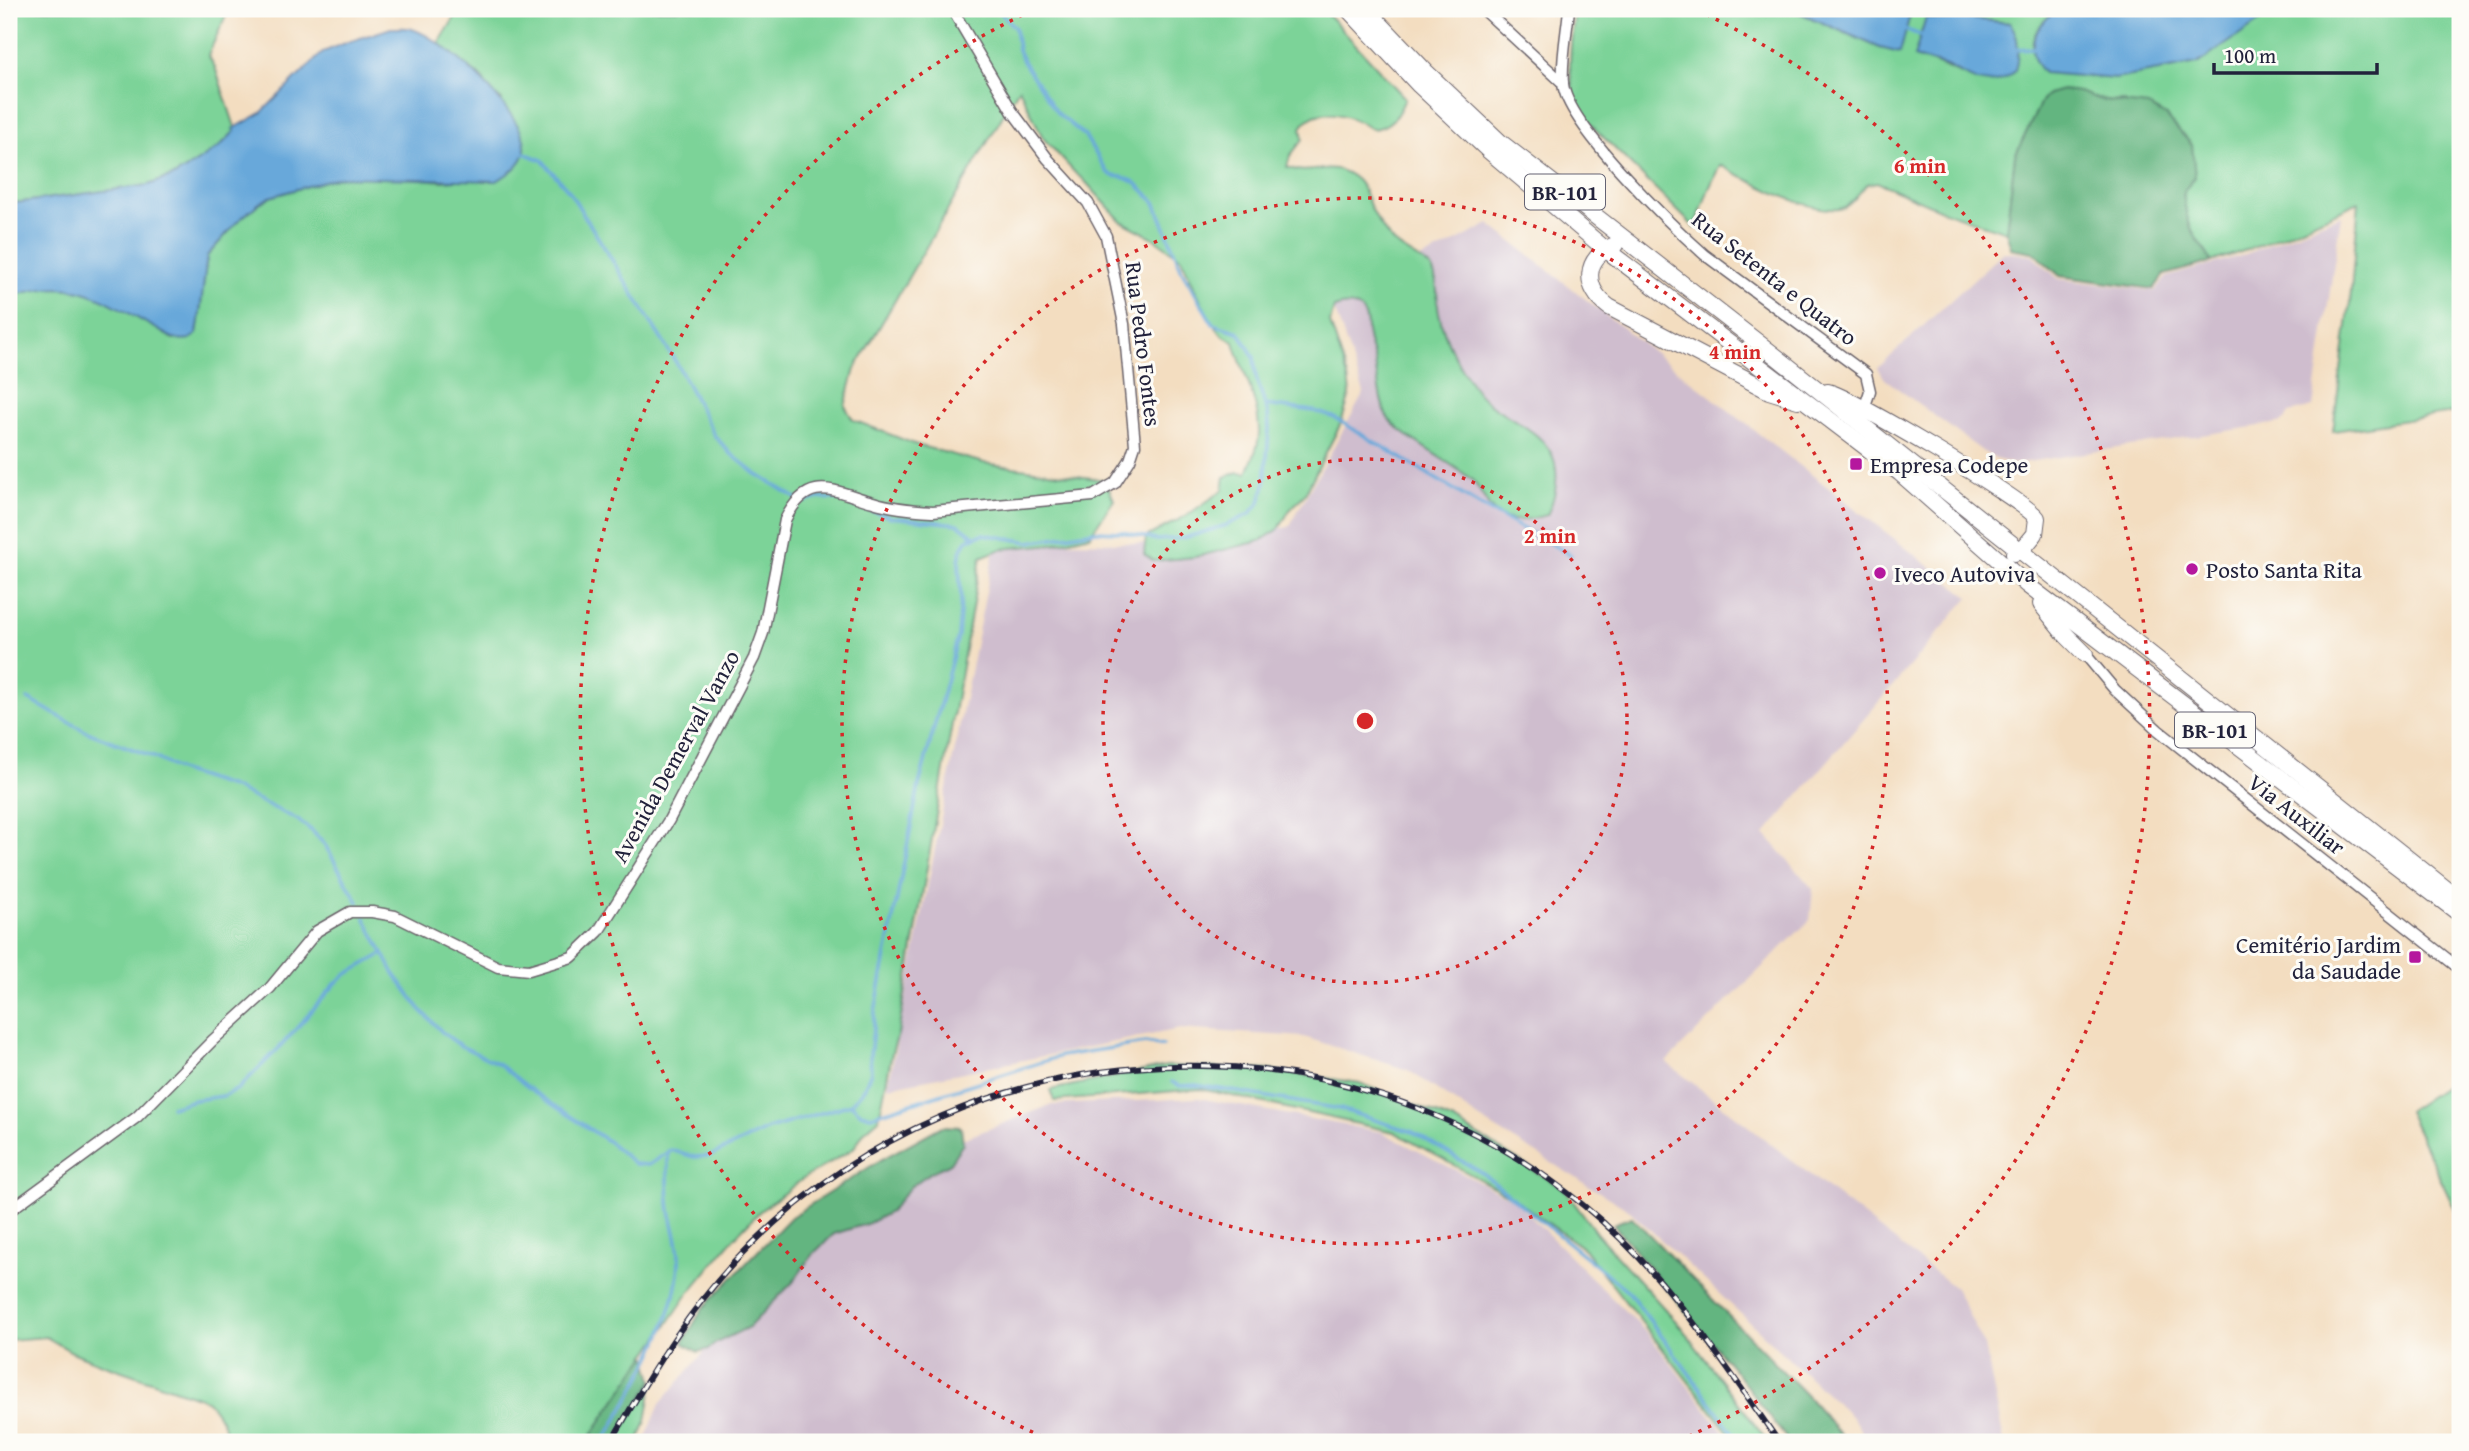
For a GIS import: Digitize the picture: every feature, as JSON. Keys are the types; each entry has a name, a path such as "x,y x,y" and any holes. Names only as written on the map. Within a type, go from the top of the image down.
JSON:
{"highway":[{"name":"BR-101","path":"1348,9 1419,85 1479,142 1605,249 1900,473 2027,585 2460,914"},
{"name":"BR-101","path":"1366,9 1426,72 1500,142 2460,900"},
{"path":"1635,246 1616,245 1605,249 1594,262 1590,275 1591,289 1598,299 1769,391 1806,402"},
{"path":"1820,392 1838,395 1864,409 2009,495 2032,511 2037,518 2037,527 2031,541 2021,551 2006,552 1976,539"},
{"path":"2027,585 2066,635 2085,654"},
{"path":"2085,654 2082,641 2089,633"}],"street":[{"name":"Rua Pedro Fontes","path":"797,500 816,489 830,489 876,503 913,510 933,510 1093,496 1115,483 1133,453 1135,433 1124,324 1106,236 1088,202 1048,159 1012,111 952,9"},
{"path":"1483,9 1563,83"},
{"path":"1563,83 1569,9"},
{"name":"Rua Setenta e Quatro","path":"1563,83 1572,108 1611,161 1682,234 1705,255 1866,374 1870,391 1864,409"},
{"name":"Avenida Demerval Vanzo","path":"9,1211 137,1117 212,1041 271,988 317,931 350,912 395,916 498,967 529,970 572,957 598,932 669,820 754,658 763,633 785,520 797,500"},
{"name":"Via Auxiliar","path":"2085,654 2106,680 2158,730 2460,969"}],"shaded area":[{"path":"2341,215 2313,407 2289,413 2285,420 2279,423 2014,464 1996,459 1982,451 1885,379 1878,368 2003,252 2031,255 2059,279 2155,291 2167,277 2244,255"},
{"path":"1489,224 1969,597 1765,834 1813,889 1810,920 1666,1062 1955,1288 1985,1346 2004,1442 1868,1442 1853,1418 1630,1211 1480,1119 1408,1070 1304,1037 1180,1029 888,1087 996,541 1196,544 1289,527 1364,393 1331,300"},
{"path":"1198,1098 1381,1132 1514,1200 1647,1333 1731,1442 644,1442 660,1404 781,1262 960,1140 1051,1105"}],"green space":[{"path":"9,9 229,9 208,55 215,67 236,130 219,147 195,163 176,175 148,186 15,203 9,206"},
{"path":"460,9 1323,9 1405,98 1393,119 1378,128 1371,129 1354,119 1334,114 1315,116 1307,120 1301,128 1303,139 1290,156 1287,167 1306,171 1330,169 1347,173 1362,186 1373,212 1391,240 1430,267 1436,281 1442,324 1458,362 1484,399 1531,431 1550,450 1556,470 1555,490 1547,515 1517,520 1495,513 1471,479 1391,422 1383,408 1365,316 1355,307 1343,306 1334,308 1330,323 1348,377 1350,395 1341,423 1305,494 1289,511 1279,529 1260,541 1195,557 1154,561 1144,554 1146,537 1186,516 1223,490 1225,477 1238,472 1247,473 1259,437 1253,398 1234,342 1222,335 1209,318 1181,258 1152,237 1121,221 1076,174 1043,138 1019,88 855,369 845,406 853,420 917,445 984,463 1105,480 1114,500 1090,535 1054,544 1001,549 981,557 898,1034 879,1119 865,1131 853,1149 804,1178 760,1211 734,1238 688,1294 587,1442 228,1442 221,1420 206,1400 99,1363 46,1337 9,1340 9,297 45,287 79,290 112,303 173,339 197,334 207,256 238,221 270,197 338,177 489,181 502,100 490,91 483,79 439,43"},
{"path":"1575,9 1791,9 1880,48 1896,14 1885,9 2058,9 2037,30 2032,46 2037,64 2044,73 2070,73 2263,19 2263,9 2460,9 2460,412 2333,431 2350,302 2359,202 2261,245 2211,262 2188,221 2183,192 2195,177 2124,101 2106,101 2064,91 2049,95 2041,102 2015,156 2006,232 1944,211 1877,182 1867,184 1843,208 1826,209 1778,194 1720,165 1695,228 1582,114 1572,87 1571,74","holes":["1926,18 1963,18 2010,23 1968,77 1935,63"]},
{"path":"2062,90 2079,92 2105,101 2148,106 2166,116 2192,145 2195,177 2183,192 2188,221 2211,262 2164,275 2154,289 2060,276 2033,252 2011,248 2006,232 2015,156 2041,102 2048,94"},
{"path":"1167,1066 1269,1070 1360,1083 1454,1121 1564,1189 1597,1234 1681,1327 1768,1442 1736,1442 1584,1249 1515,1199 1394,1132 1201,1089 1054,1101 1050,1090"},
{"path":"2460,1076 2460,1220 2408,1111"},
{"path":"942,1126 961,1127 963,1143 949,1164 931,1172 910,1187 890,1212 869,1223 834,1234 813,1254 793,1282 749,1327 709,1349 698,1352 683,1343 702,1309 791,1217 882,1159"},
{"path":"1632,1217 1807,1396 1847,1442 1789,1442 1735,1371 1613,1224"},
{"path":"646,1355 653,1380 615,1442 587,1442"},
{"path":"653,1380 646,1421 638,1442 615,1442"}],"water":[{"path":"1791,9 1885,9 1896,14 1910,15 1900,53 1880,48"},
{"path":"2058,9 2263,9 2263,19 2197,64 2115,79 2044,73 2033,56 2034,38 2043,23"},
{"path":"1926,17 2010,23 2017,41 2015,70 2002,80 1987,83 1946,66 1914,57"},
{"path":"391,28 410,28 443,46 496,96 511,114 521,131 525,145 523,157 512,171 497,181 338,177 270,197 238,221 207,256 197,334 190,339 171,337 102,299 70,289 52,288 9,297 9,206 148,185 176,175 219,147 235,131 233,129 261,113 323,52"}],"waterway":[{"path":"365,918 393,972 420,1009 443,1033 461,1046 499,1064 534,1092 609,1142 635,1164 649,1165 671,1150 694,1157 710,1156 768,1129 851,1104 864,1089 871,1072 870,1055 875,1012 919,785 958,636 961,600 959,561 961,550 968,539 983,534 1029,542 1094,531 1123,532 1157,540 1184,538 1227,525 1250,514 1260,502 1265,485 1268,414 1256,377 1254,357 1239,332 1213,324 1182,271 1155,202 1135,182 1107,172 1085,136 1058,114 1024,63 1018,50 1015,28 997,9"},
{"path":"1904,29 1923,36"},
{"path":"2014,49 2034,48"},
{"path":"521,152 542,160 569,191 677,364 714,435 730,453 755,473 802,502 820,498 838,499 890,517 958,524 974,536"},
{"path":"1265,405 1314,411 1333,417 1481,506 1571,555"},
{"path":"28,699 87,732 154,757 181,771 234,788 298,820 325,845 358,902"},
{"path":"171,1107 223,1096 238,1089 282,1045 337,982 383,954"},
{"path":"851,1104 861,1113 871,1116 1061,1056 1145,1043 1163,1046"},
{"path":"1172,1082 1180,1086 1196,1085 1340,1109 1413,1132 1482,1173 1628,1291 1740,1442"},
{"path":"603,1442 652,1354 663,1330 677,1282 679,1253 669,1204 668,1151"}],"railway":[{"path":"611,1442 658,1364 710,1290 751,1245 841,1171 941,1117 1048,1082 1160,1066 1272,1071 1382,1096 1486,1140 1583,1205 1640,1258 1689,1317 1779,1442"}],"place":[{"name":"Empresa Codepe","path":"1856,464"},
{"name":"Posto Santa Rita","path":"2192,569"},
{"name":"Iveco Autoviva","path":"1880,573"},
{"name":"Cemitério Jardim da Saudade","path":"2415,957"}]}
